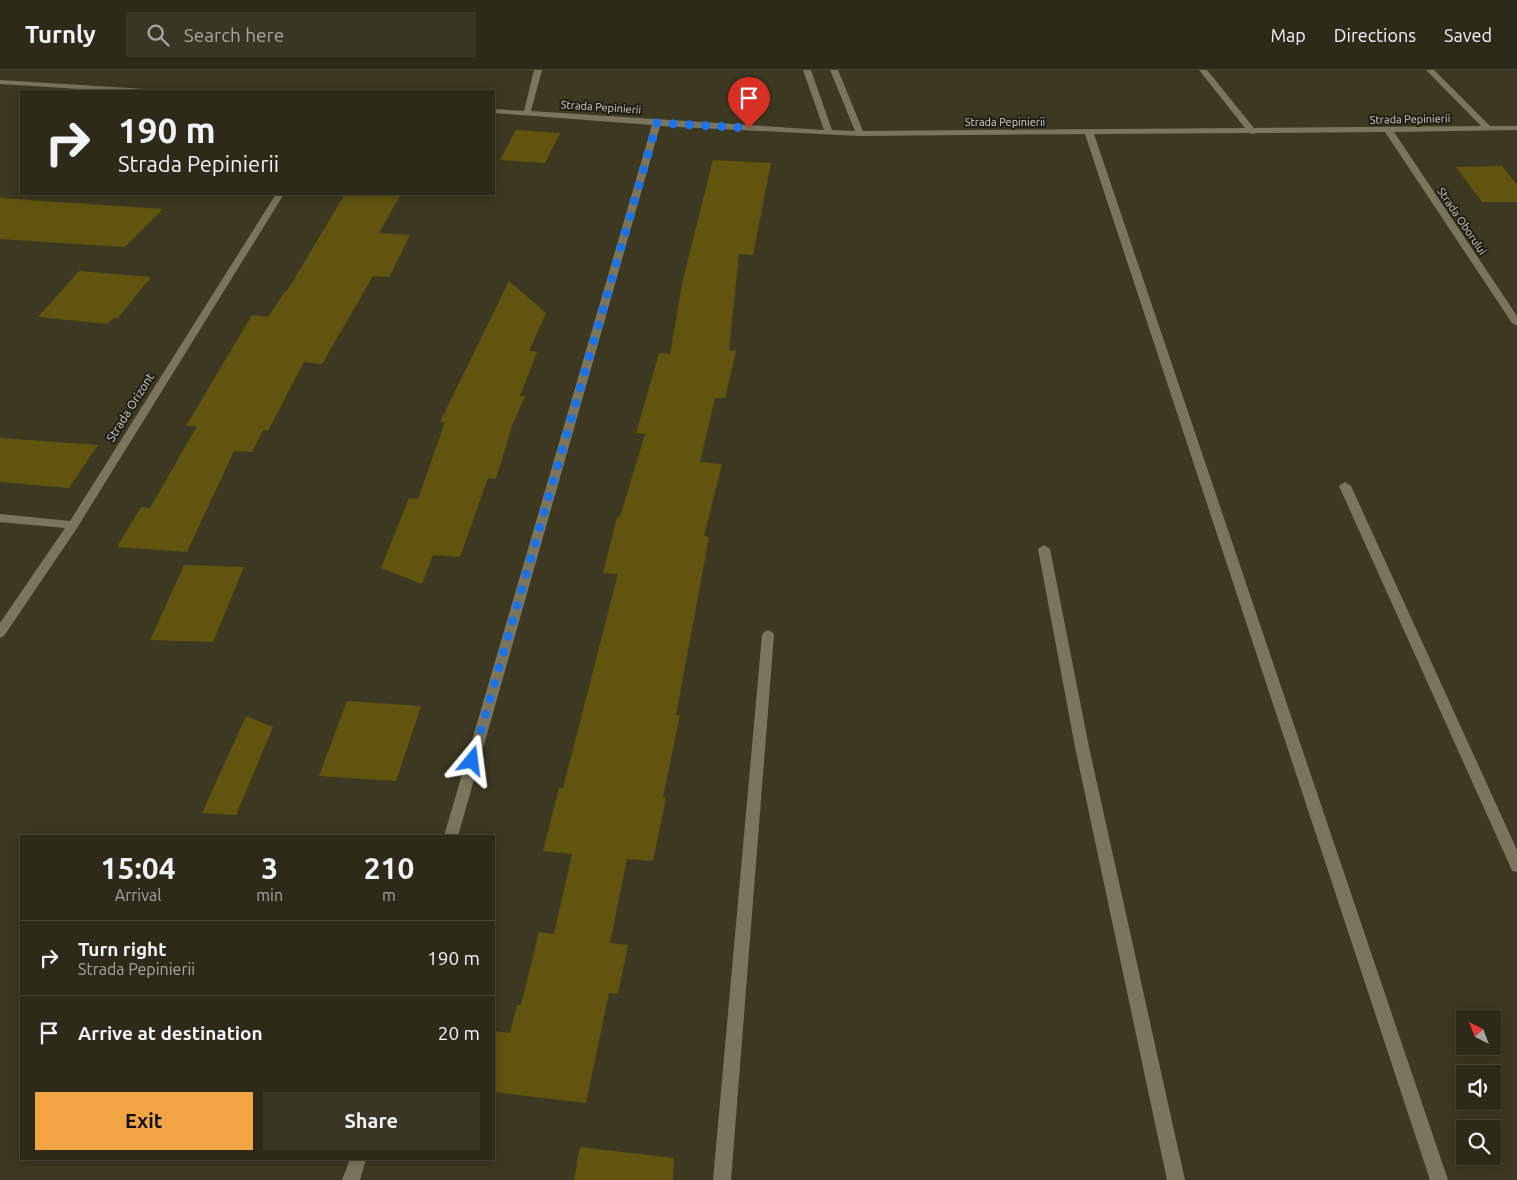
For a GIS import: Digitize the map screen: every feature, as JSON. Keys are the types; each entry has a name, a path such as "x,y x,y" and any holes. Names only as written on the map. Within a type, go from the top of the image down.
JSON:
{"street":[{"path":"527,113 538,70"},
{"path":"806,70 829,132"},
{"path":"834,70 860,134"},
{"path":"1203,70 1253,132"},
{"path":"1430,70 1489,129"},
{"path":"0,82 129,90"},
{"name":"Strada Pepinierii","path":"495,111 657,123 860,134 1389,131 1517,128"},
{"path":"451,835 657,123"},
{"name":"Strada Oborului","path":"1389,131 1517,323"},
{"path":"1089,133 1439,1180"},
{"name":"Strada Orizont","path":"0,633 73,525 279,195"},
{"path":"1345,486 1517,866"},
{"path":"0,518 73,525"},
{"path":"1044,549 1082,747 1176,1180"},
{"path":"722,1180 768,635"},
{"path":"351,1180 358,1160"}],"building":[{"path":"516,130 560,133 545,163 500,160"},
{"path":"713,160 771,163 753,255 739,254 729,350 736,351 725,398 715,398 700,462 722,464 704,536 709,537 676,715 680,715 663,797 666,798 653,861 627,859 610,943 628,945 618,994 609,993 586,1103 495,1092 495,1031 510,1033 517,1005 521,1005 539,932 554,934 572,854 543,851 559,788 563,788 618,574 603,573 617,517 620,517 645,434 636,433 659,353 670,354 683,279"},
{"path":"1502,166 1517,185 1517,202 1482,202 1456,167"},
{"path":"344,195 400,195 379,233 410,235 389,277 373,276 322,364 304,362 268,431 263,430 252,452 234,451 187,552 117,547 141,507 150,508 197,426 186,426 252,315 268,317 285,291 287,291"},
{"path":"0,198 163,209 125,247 0,239"},
{"path":"79,271 151,277 118,318 113,318 108,324 38,317"},
{"path":"509,281 546,313 529,351 537,352 520,396 525,396 512,426 496,479 488,478 460,557 433,555 422,584 381,568 409,498 418,499 445,422 440,422"},
{"path":"0,438 98,445 69,488 0,482"},
{"path":"184,565 244,567 213,642 150,640"},
{"path":"347,701 421,706 396,781 319,776"},
{"path":"246,716 273,727 236,815 202,813"},
{"path":"580,1147 674,1158 673,1180 574,1180"}],"route":[{"path":"472,761 657,123 749,128"}]}
